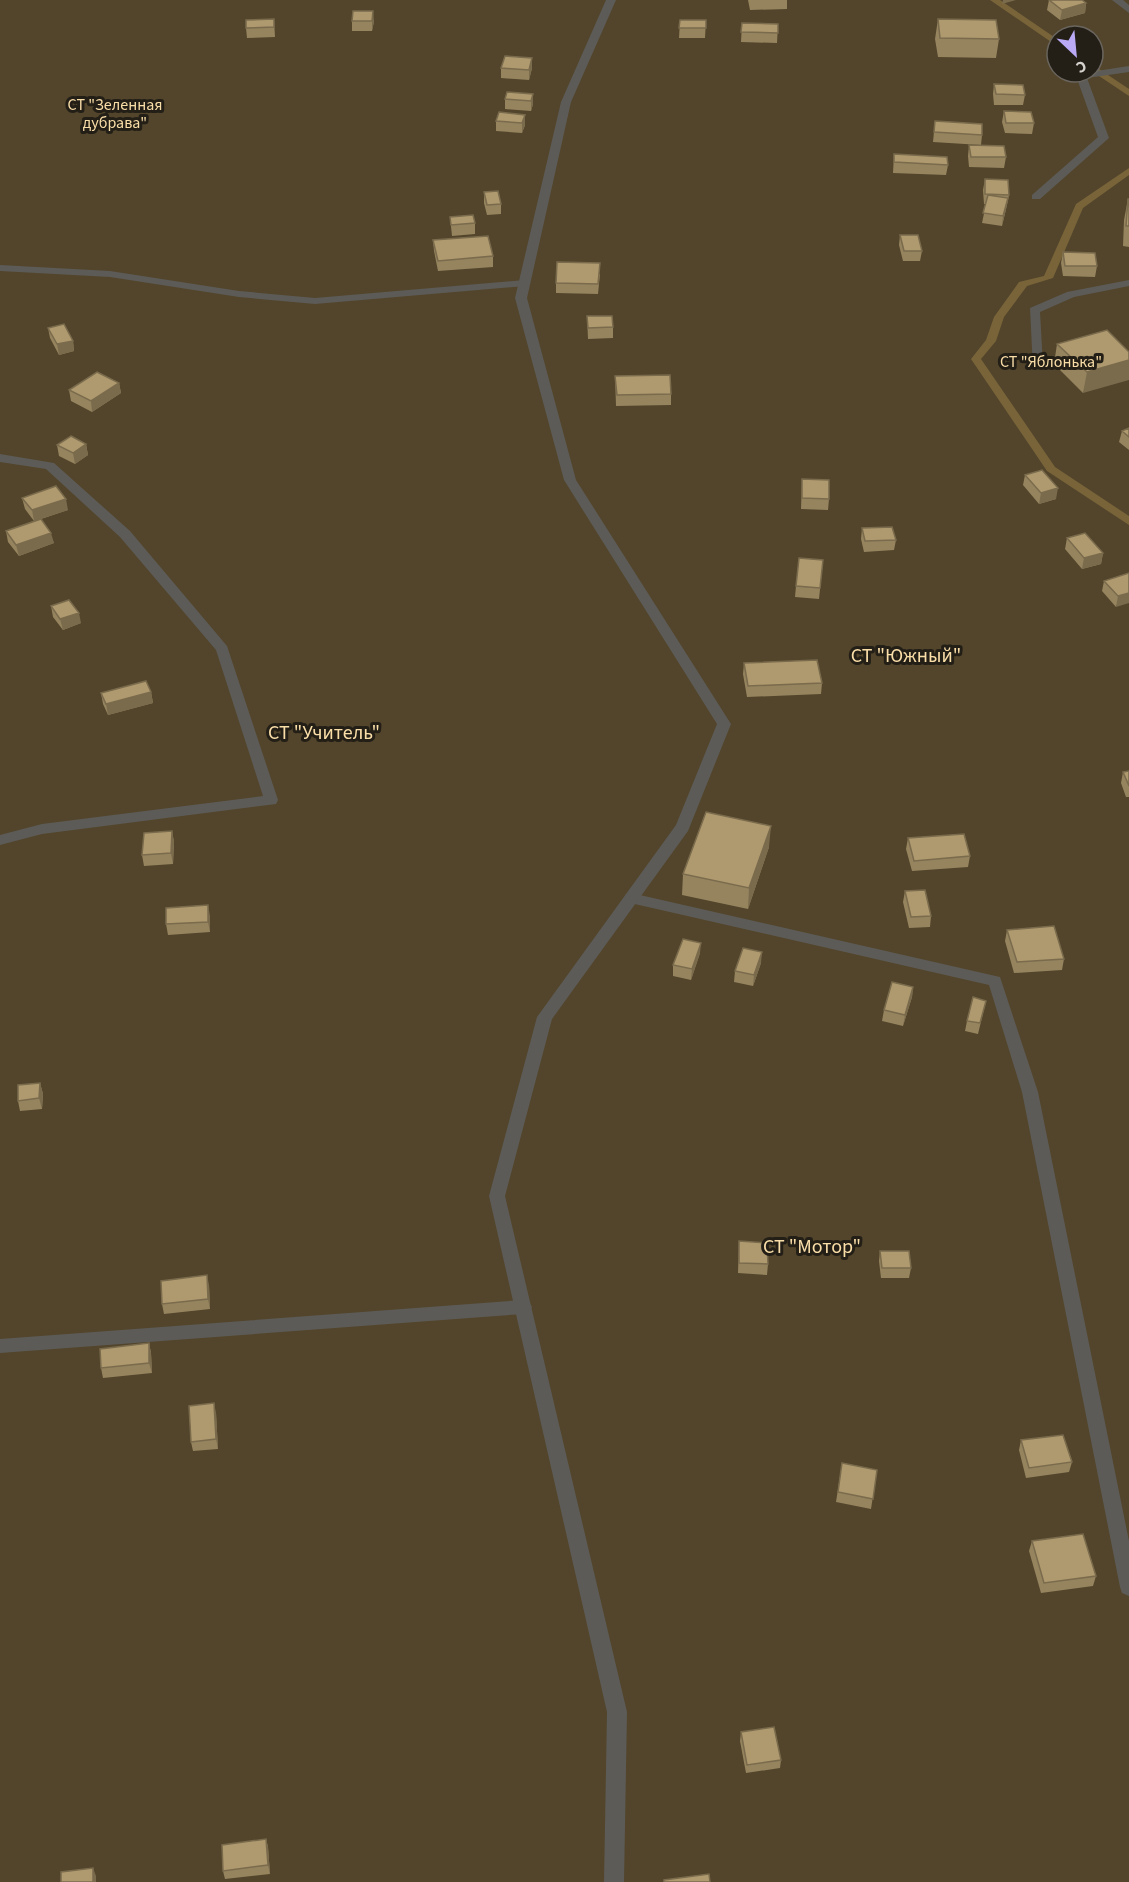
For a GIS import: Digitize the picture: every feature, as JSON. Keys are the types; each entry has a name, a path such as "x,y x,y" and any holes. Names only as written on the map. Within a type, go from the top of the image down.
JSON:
{"street":[{"path":"611,0 566,102 521,298 570,480 724,724 683,827 545,1017 497,1196 617,1712 614,1882"},
{"path":"1117,0 1129,10"},
{"path":"1036,197 1104,138 1081,76 1129,69"},
{"path":"0,268 110,274 239,294 315,300 525,283"},
{"path":"1037,366 1034,310 1071,294 1129,283"},
{"path":"0,458 50,466 125,534 222,649 271,800 42,829 0,840"},
{"path":"631,898 995,981 1030,1092 1129,1587"},
{"path":"0,1346 523,1307"}],"green space":[{"path":"0,0 1129,0 1129,1882 0,1882"}],"building":[{"path":"1049,0 1082,0 1086,3 1062,10"},
{"path":"353,11 373,11 372,21 352,21"},
{"path":"274,19 274,27 246,28 246,20"},
{"path":"938,19 996,20 999,39 940,38"},
{"path":"680,20 706,20 706,28 679,28"},
{"path":"742,23 778,24 778,33 741,32"},
{"path":"505,56 532,58 529,70 501,68"},
{"path":"994,84 1023,85 1025,95 996,94"},
{"path":"507,92 533,94 531,101 505,99"},
{"path":"1004,111 1031,112 1034,123 1006,123"},
{"path":"499,112 525,115 522,123 496,121"},
{"path":"935,121 982,124 982,135 934,132"},
{"path":"969,145 1004,146 1006,157 971,157"},
{"path":"894,154 947,157 948,165 894,162"},
{"path":"985,179 1008,180 1009,195 985,194"},
{"path":"498,191 501,204 487,205 484,192"},
{"path":"988,195 1008,198 1003,216 983,213"},
{"path":"1128,199 1129,226 1126,226"},
{"path":"473,215 475,223 451,225 450,217"},
{"path":"900,235 918,235 922,251 904,251"},
{"path":"488,236 493,256 438,261 433,240"},
{"path":"1063,252 1095,253 1097,266 1065,266"},
{"path":"557,262 600,263 598,284 556,283"},
{"path":"587,316 612,316 613,327 588,328"},
{"path":"64,324 73,341 57,344 48,328"},
{"path":"1107,330 1129,352 1129,360 1087,372 1057,344"},
{"path":"97,372 119,383 91,401 69,390"},
{"path":"670,375 671,394 617,395 615,376"},
{"path":"1129,428 1129,437 1122,431"},
{"path":"71,436 86,444 73,453 57,445"},
{"path":"1042,470 1058,488 1041,493 1025,475"},
{"path":"802,479 829,480 829,499 802,498"},
{"path":"56,486 66,499 32,510 22,498"},
{"path":"41,519 51,533 16,545 6,531"},
{"path":"892,527 896,540 865,541 862,528"},
{"path":"1085,533 1103,553 1084,558 1067,538"},
{"path":"799,558 823,560 820,588 796,586"},
{"path":"1129,573 1129,593 1118,596 1104,581"},
{"path":"69,600 79,613 60,619 51,606"},
{"path":"817,660 822,683 748,686 744,663"},
{"path":"146,681 151,692 106,704 101,693"},
{"path":"1129,771 1129,786 1123,772"},
{"path":"706,812 771,826 749,888 683,874"},
{"path":"172,831 171,853 142,855 144,833"},
{"path":"964,834 970,856 914,861 908,838"},
{"path":"925,890 931,916 911,917 905,891"},
{"path":"208,905 208,922 166,924 166,908"},
{"path":"1054,926 1064,959 1017,962 1007,930"},
{"path":"683,939 701,943 692,969 673,965"},
{"path":"743,948 762,952 754,975 735,971"},
{"path":"892,982 913,987 905,1015 884,1010"},
{"path":"973,997 986,1001 980,1023 967,1021"},
{"path":"40,1083 39,1098 18,1101 18,1085"},
{"path":"739,1241 767,1243 768,1264 739,1263"},
{"path":"880,1251 909,1251 911,1268 882,1268"},
{"path":"207,1275 208,1299 162,1304 161,1281"},
{"path":"149,1343 149,1363 101,1368 100,1349"},
{"path":"214,1403 216,1439 191,1442 189,1406"},
{"path":"1063,1435 1072,1462 1029,1468 1021,1440"},
{"path":"842,1463 877,1470 873,1499 838,1492"},
{"path":"1083,1534 1096,1576 1044,1583 1032,1541"},
{"path":"774,1727 781,1760 747,1765 741,1732"},
{"path":"266,1839 268,1865 223,1871 222,1845"},
{"path":"93,1868 93,1882 61,1882 61,1872"},
{"path":"709,1874 710,1882 664,1882 664,1880"}],"waterway":[{"path":"994,0 1045,35"},
{"path":"1105,76 1129,93"},
{"path":"1129,171 1079,206 1048,278 1023,284 999,317 991,341 976,359 1051,469 1129,521"}],"park label":[{"name":"СТ \"Зеленная дубрава\"","path":"115,114"},
{"name":"СТ \"Яблонька\"","path":"1051,362"},
{"name":"СТ \"Южный\"","path":"906,656"},
{"name":"СТ \"Учитель\"","path":"324,733"},
{"name":"СТ \"Мотор\"","path":"812,1247"}]}
